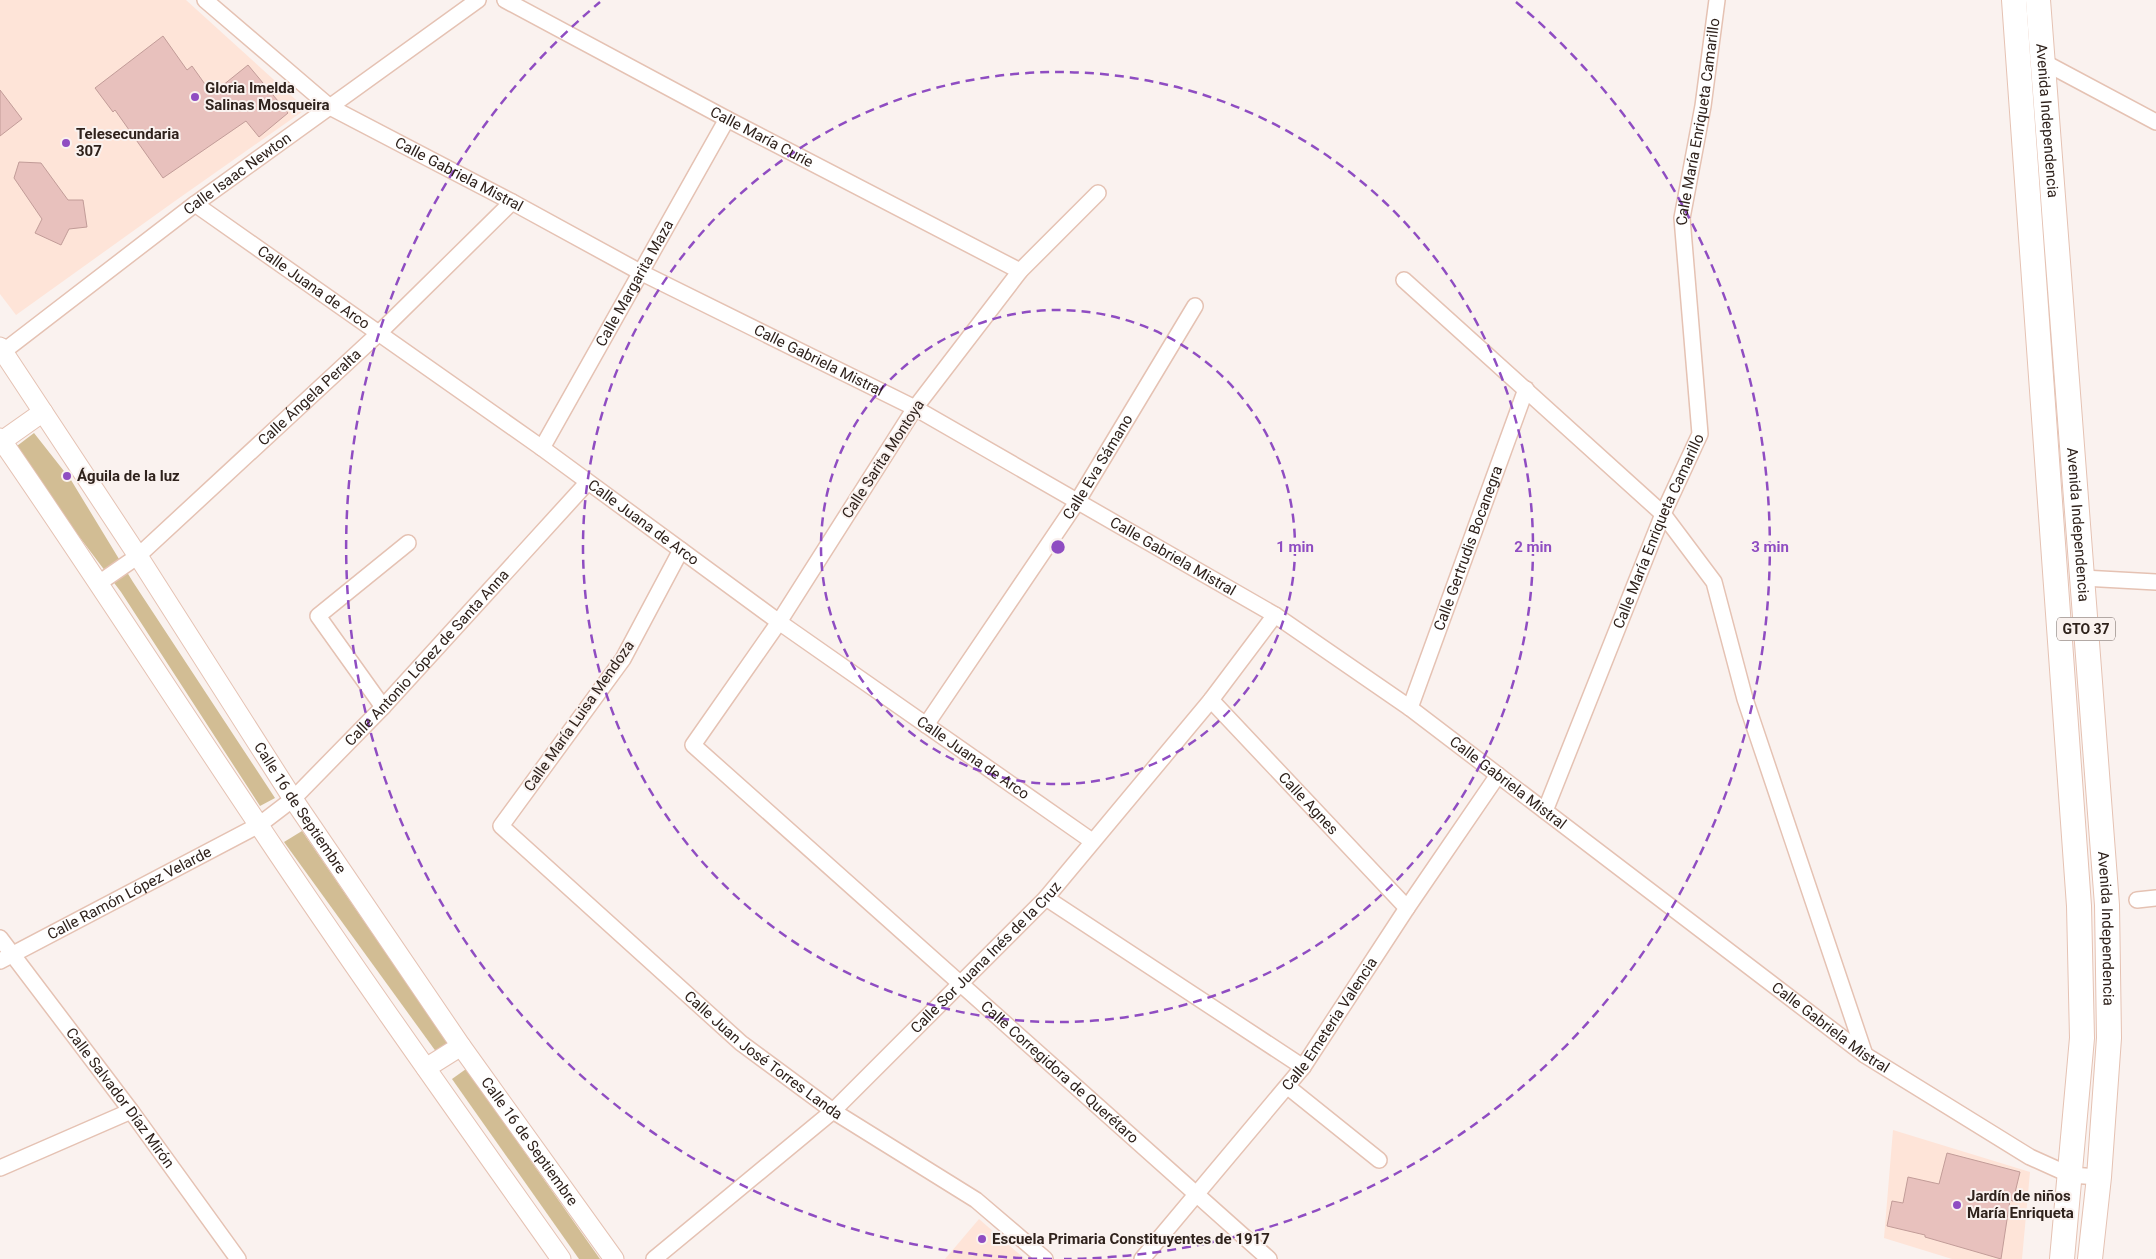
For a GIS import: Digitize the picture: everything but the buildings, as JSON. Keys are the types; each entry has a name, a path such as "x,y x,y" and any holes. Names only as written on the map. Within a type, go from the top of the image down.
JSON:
{"main road":[{"name":"Avenida Independencia","path":"2014,0 2016,56 2079,906 2082,1038 2062,1259"},
{"name":"Avenida Independencia","path":"2038,0 2107,905 2109,1038 2099,1178 2090,1259"}],"street":[{"name":"Calle Gabriela Mistral","path":"205,0 330,107 512,202 640,272 915,408 1275,614 1410,708 1865,1056 2030,1157 2070,1175 2099,1178"},
{"name":"Calle Isaac Newton","path":"1,351 194,204 478,0"},
{"name":"Calle María Curie","path":"505,0 1020,271"},
{"name":"Calle María Enriqueta Camarillo","path":"1545,811 1663,514 1700,434 1682,218 1703,106 1717,0"},
{"path":"2016,56 2042,60 2156,122"},
{"name":"Calle Margarita Maza","path":"542,448 728,119"},
{"name":"Calle Sarita Montoya","path":"693,746 779,622 915,408 1020,271 1098,193"},
{"name":"Calle Ángela Peralta","path":"99,583 138,556 378,334 512,202"},
{"name":"Calle Juana de Arco","path":"194,204 542,448 779,622 1092,841"},
{"path":"1404,280 1663,514 1714,582 1746,699 1865,1056"},
{"name":"Calle Eva Sámano","path":"926,724 1077,502 1195,306"},
{"name":"Calle 16 de Septiembre","path":"1,351 138,556 293,799 461,1046 614,1259"},
{"name":"Calle Gertrudis Bocanegra","path":"1410,708 1526,389"},
{"path":"43,412 1,439 99,583 258,825 561,1259"},
{"name":"Calle Antonio López de Santa Anna","path":"258,825 293,799 383,707 587,482"},
{"path":"383,707 318,616 408,543"},
{"name":"Calle María Luisa Mendoza","path":"501,826 623,659 681,550"},
{"path":"2083,578 2156,582"},
{"name":"Calle Sor Juana Inés de la Cruz","path":"654,1259 833,1111 1046,898 1212,700 1275,614"},
{"name":"Calle Agnes","path":"1212,700 1407,908"},
{"name":"Calle Corregidora de Querétaro","path":"693,746 1269,1259"},
{"name":"Calle Emeteria Valencia","path":"1142,1259 1303,1067 1407,908 1498,775"},
{"name":"Calle Ramón López Velarde","path":"6,958 258,825"},
{"name":"Calle Juan José Torres Landa","path":"501,826 741,1043 833,1111 976,1200 1045,1259"},
{"path":"1046,898 1303,1067"},
{"path":"2137,900 2156,898"},
{"name":"Calle Salvador Díaz Mirón","path":"0,938 6,958 131,1111 238,1259"},
{"path":"426,1068 461,1046"},
{"path":"1288,1087 1379,1160"},
{"path":"0,1168 131,1111"}],"shaded area":[{"name":"Telesecundaria 307","path":"0,0 186,0 306,109 16,315 0,294"},
{"path":"34,433 71,480 133,582 275,798 260,806 121,592 13,449"},
{"path":"302,831 449,1045 437,1053 284,842"},
{"path":"466,1069 600,1259 579,1259 452,1079"},
{"name":"Jardín de niños María Enriqueta","path":"1893,1130 2030,1172 2022,1259 1952,1259 1884,1238"},
{"name":"Escuela Primaria Constituyentes de 1917","path":"979,1219 1025,1259 945,1259"}],"place":[{"name":"Gloria Imelda Salinas Mosqueira","path":"195,97"},
{"name":"Telesecundaria 307","path":"66,143"},
{"name":"Águila de la luz","path":"67,476"},
{"name":"Jardín de niños María Enriqueta","path":"1957,1205"},
{"name":"Escuela Primaria Constituyentes de 1917","path":"982,1239"}]}
